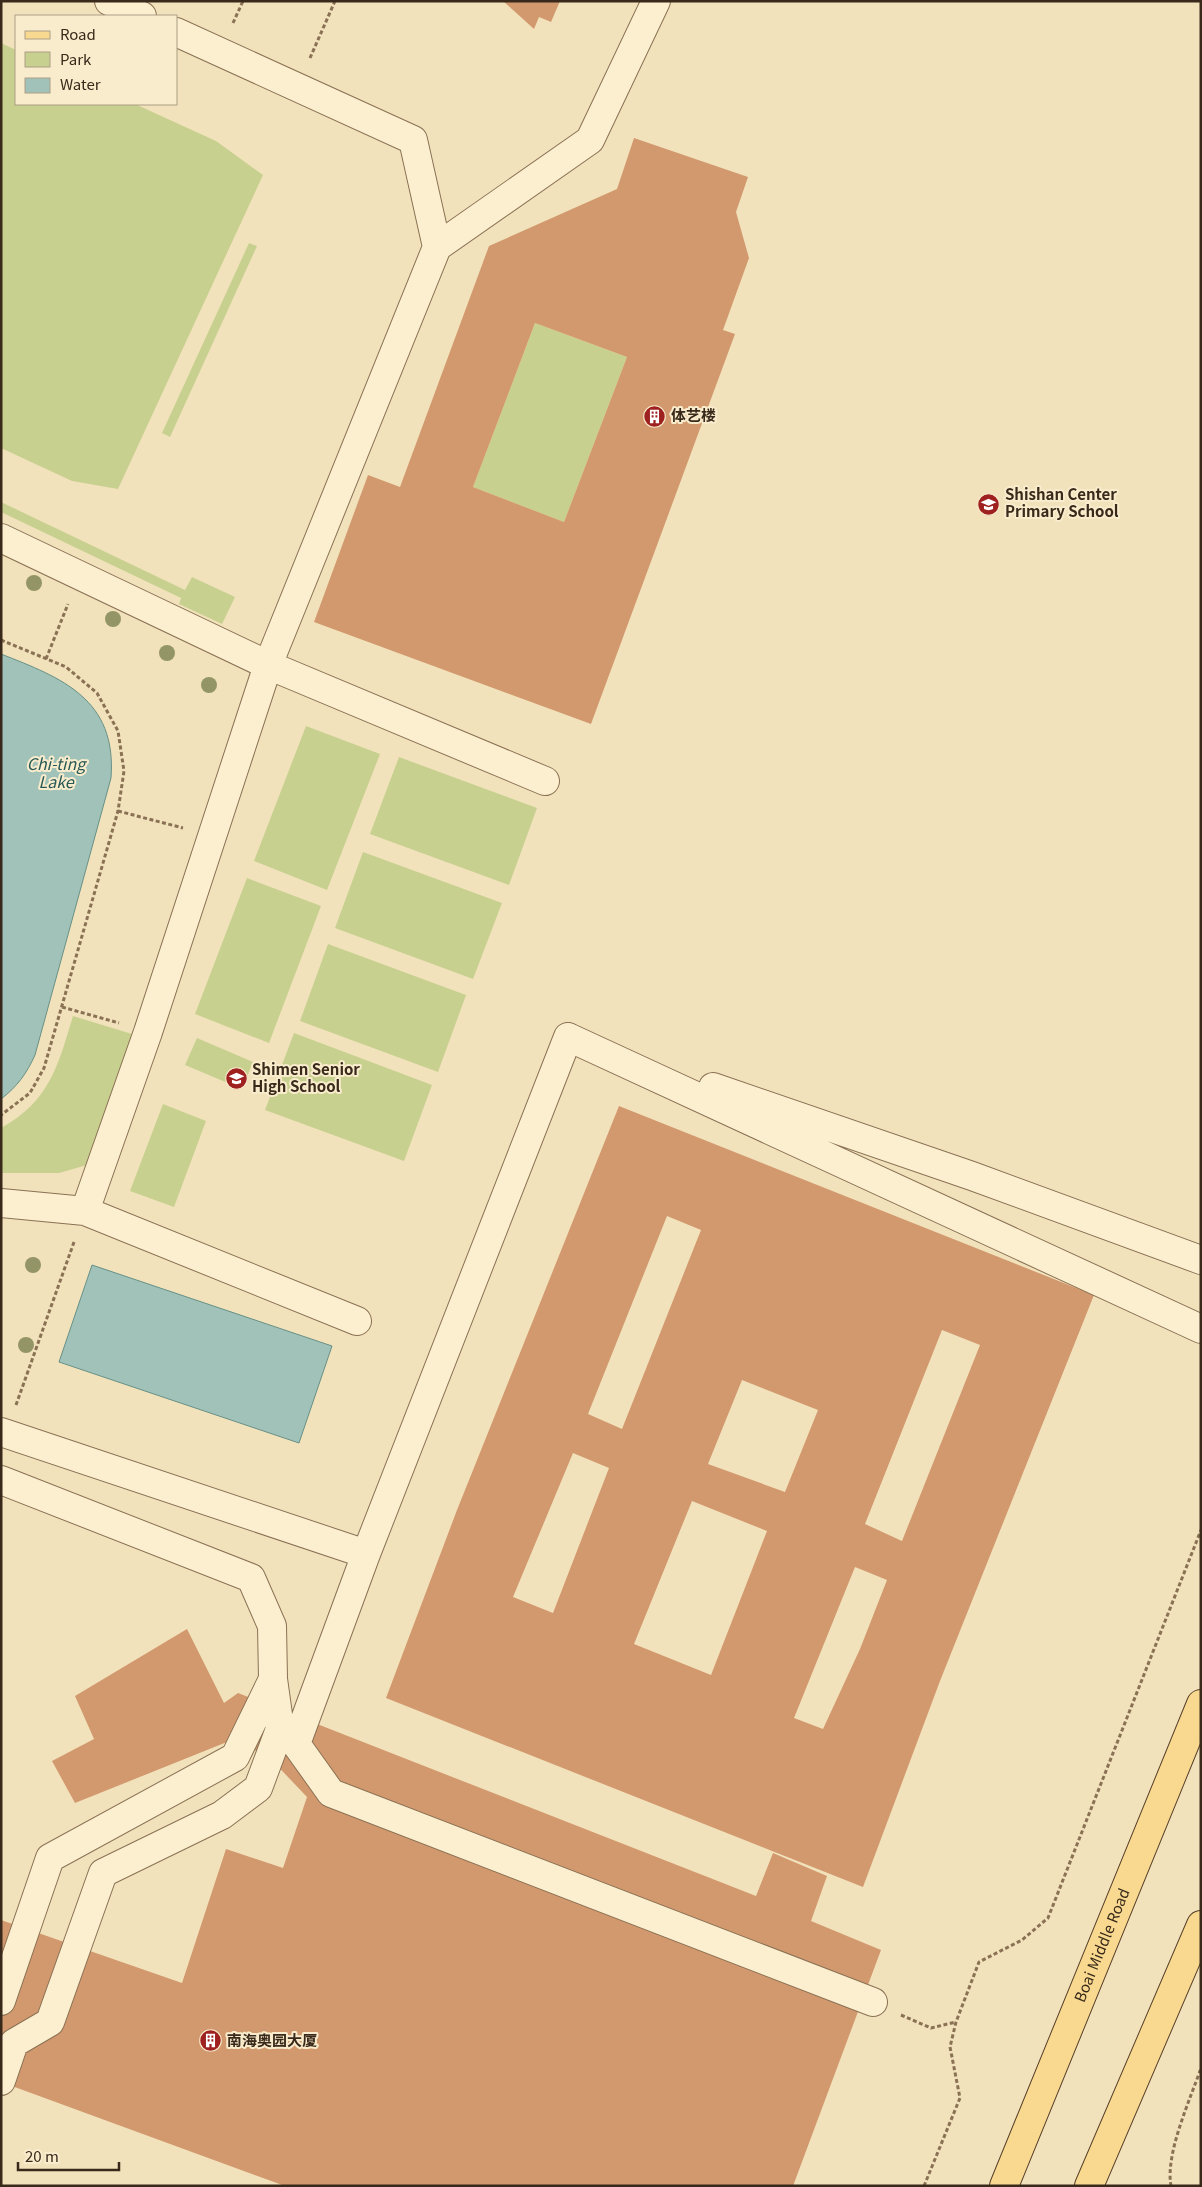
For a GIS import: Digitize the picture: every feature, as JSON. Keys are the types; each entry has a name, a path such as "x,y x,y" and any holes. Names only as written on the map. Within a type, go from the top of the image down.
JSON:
{"main road":[{"name":"Boai Middle Road","path":"1004,2186 1201,1704"},
{"path":"1089,2186 1201,1925"}],"street":[{"path":"109,1 140,15"},
{"path":"85,1211 148,1032 268,665 437,247 590,140 656,1"},
{"path":"178,33 413,140 437,247"},
{"path":"1,538 268,665 545,781"},
{"path":"568,1037 972,1176 1201,1260"},
{"path":"568,1037 1201,1329"},
{"path":"568,1037 366,1554 296,1744 331,1793 873,2002"},
{"path":"1,1203 85,1211 357,1321"},
{"path":"1,1432 366,1554"},
{"path":"1,1480 251,1578 272,1626 273,1679 280,1729 258,1788 222,1815 103,1874 50,2022 14,2043 1,2081"},
{"path":"1,2002 50,1858 235,1757 273,1679"},
{"path":"1,2012 14,2043"}],"path":[{"path":"298,87 335,1"},
{"path":"46,659 80,575"},
{"path":"1,640 66,667 97,693 118,731 124,771 118,811 44,1068 30,1093 1,1115"},
{"path":"118,811 212,836"},
{"path":"62,1007 148,1032"},
{"path":"16,1405 85,1211"},
{"path":"924,2186 960,2098 950,2047 956,2022 979,1962 1022,1940 1048,1918 1201,1530"},
{"path":"931,2028 956,2022"},
{"path":"1171,2186 1169,2177 1172,2155 1201,2068"}],"green space":[{"path":"1,43 15,50 15,105 137,105 216,141 263,175 118,489 72,481 1,448"},
{"path":"249,243 257,246 170,437 162,433"},
{"path":"535,323 627,357 564,522 473,487"},
{"path":"1,502 185,590 192,577 235,597 222,624 179,604 181,598 1,512"},
{"path":"306,726 380,754 327,890 254,861"},
{"path":"399,757 537,808 509,885 370,834"},
{"path":"363,852 502,903 473,979 335,928"},
{"path":"247,878 321,906 269,1043 195,1014"},
{"path":"328,944 466,995 438,1072 300,1021"},
{"path":"73,1016 132,1034 87,1165 59,1173 1,1173 1,1128 31,1106 50,1080 57,1066"},
{"path":"294,1033 432,1085 404,1161 265,1110"},
{"path":"197,1038 253,1062 242,1089 185,1065"},
{"path":"163,1104 206,1121 174,1207 130,1191"}],"water":[{"name":"Chi-ting Lake","path":"1,654 45,672 64,683 81,695 95,710 105,729 110,751 111,778 35,1055 21,1079 1,1099"},
{"path":"92,1265 332,1346 299,1443 59,1362"}],"building":[{"path":"503,1 560,1 551,22 539,17 534,29"},
{"name":"体艺楼","path":"634,138 748,177 736,212 749,258 723,330 735,334 591,724 314,622 368,475 400,487 489,246 617,189","holes":["535,323 627,357 564,522 473,487"]},
{"path":"619,1106 1094,1295 940,1681 863,1887 386,1698 457,1510","holes":["667,1216 701,1230 622,1429 588,1414","942,1330 980,1345 902,1541 865,1524","742,1380 818,1410 785,1492 708,1464","573,1453 609,1468 553,1613 513,1597","692,1501 767,1531 711,1675 634,1644","855,1567 887,1580 860,1649 823,1729 794,1718"]},
{"path":"187,1629 224,1703 238,1693 756,1896 773,1853 827,1876 811,1921 881,1950 793,2186 285,2186 1,2082 1,1920 182,1983 226,1849 283,1868 307,1797 268,1756 232,1740 75,1803 52,1761 94,1739 75,1696"}],"place":[{"name":"体艺楼","path":"655,416"},
{"name":"Shishan Center Primary School","path":"989,504"},
{"name":"Shimen Senior High School","path":"236,1079"},
{"name":"南海奥园大厦","path":"211,2041"}]}
